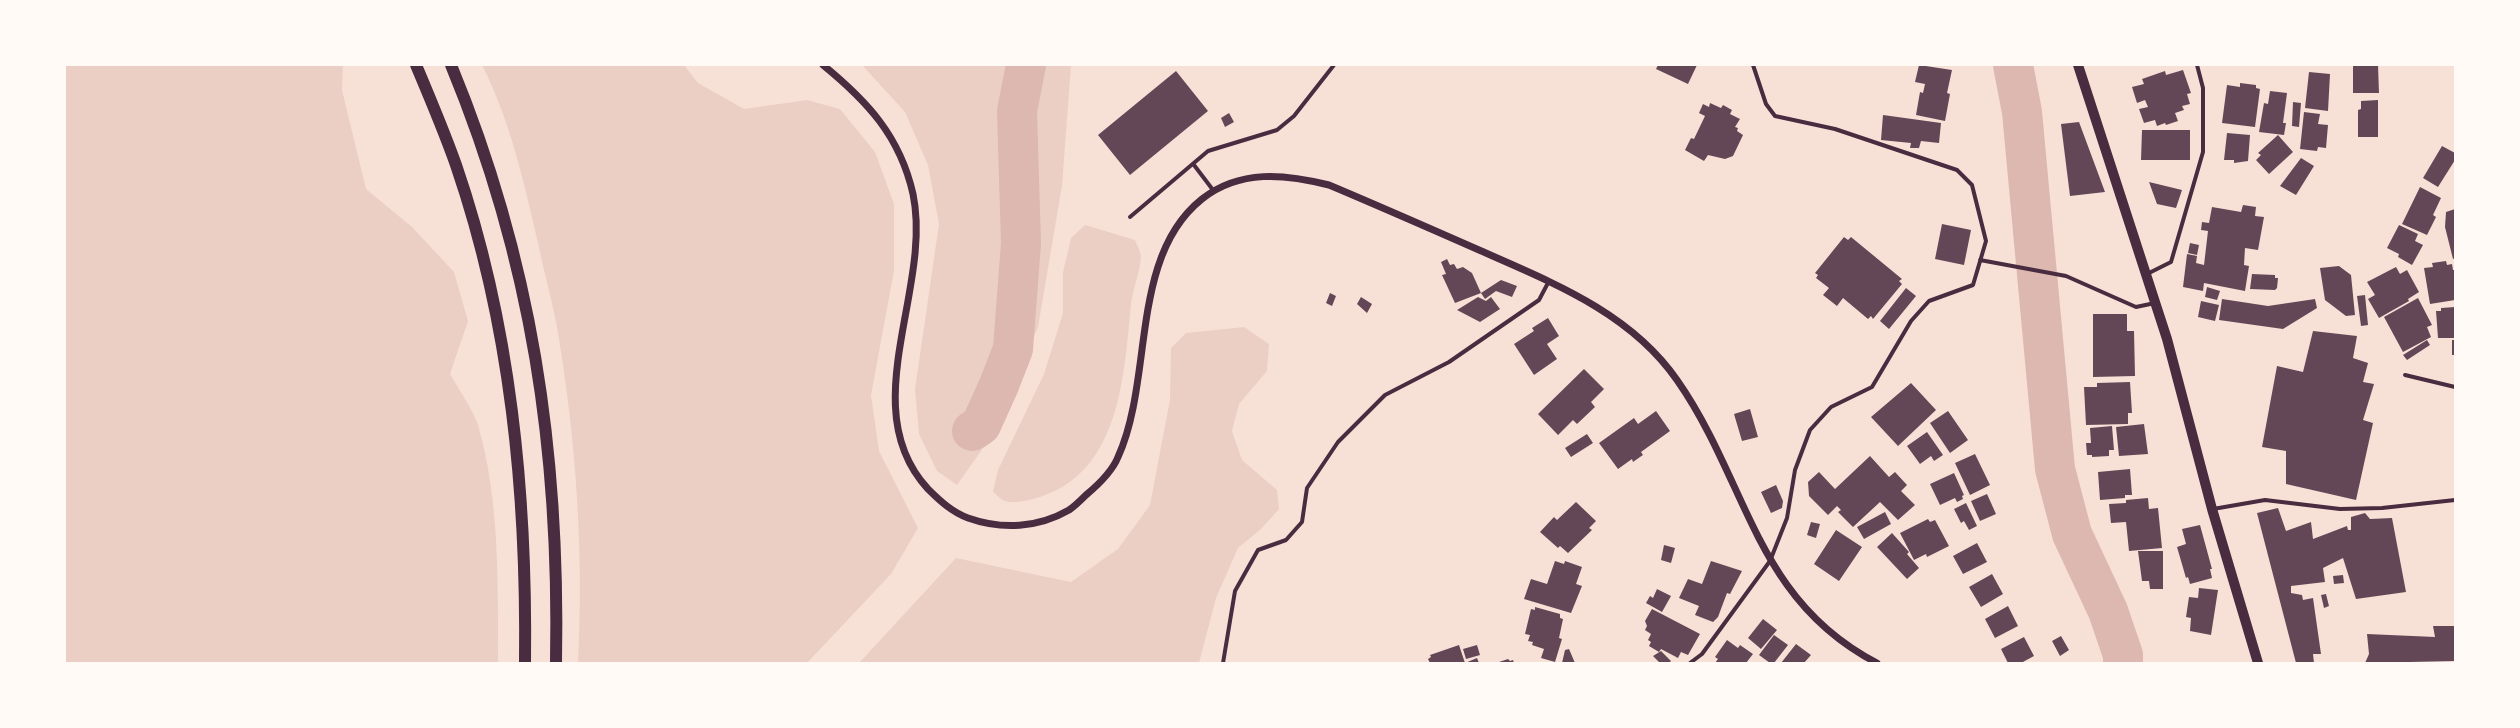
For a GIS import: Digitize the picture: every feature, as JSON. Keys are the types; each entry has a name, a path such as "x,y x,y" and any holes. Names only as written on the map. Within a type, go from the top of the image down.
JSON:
{"highway":[{"path":"416,65 456,166 490,286 504,355 520,477 525,568 525,663"},
{"path":"451,65 488,159 507,223 535,348 550,462 555,531 556,663"}],"main road":[{"path":"2078,65 2156,303 2212,509 2258,663"}],"street":[{"path":"823,65 874,111 905,165 910,184 916,223 916,256 911,294 898,359 894,403 901,439 915,474 941,502 962,515 984,523 1007,527 1039,523 1070,509 1098,485 1117,460 1134,412 1149,305 1159,264 1173,233 1192,207 1213,190 1233,181 1262,175 1295,176 1329,185 1549,280 1592,302 1638,336 1677,379 1713,443 1770,561 1806,611 1829,633 1855,651 1877,663"},
{"path":"1130,217 1194,164 1208,150 1277,130 1294,116 1334,65"},
{"path":"1690,663 1702,654 1770,561 1787,518 1795,470 1810,430 1831,407 1872,387 1911,321 1929,301 1973,285 1986,241 1972,185 1957,170 1835,129 1775,116 1766,104 1753,65"},
{"path":"2146,274 2171,262 2203,152 2203,88 2197,65"},
{"path":"1194,164 1213,190"},
{"path":"1980,260 2066,276 2136,307 2156,303"},
{"path":"1223,663 1235,591 1258,550 1286,540 1302,522 1307,488 1338,442 1385,395 1449,362 1539,300 1549,280"},
{"path":"2405,376 2455,386"},
{"path":"2212,509 2265,500 2340,509 2382,508 2455,500"}],"shaded area":[{"path":"65,65 343,65 342,90 366,189 412,227 454,272 468,321 450,374 469,406 478,425 490,483 496,543 498,663 65,663"},
{"path":"482,65 684,65 698,83 744,109 807,100 840,109 875,152 894,204 894,271 871,395 879,451 918,528 891,574 807,663 578,663 580,581 577,498 570,415 558,333 522,174 501,107"},
{"path":"862,65 1071,65 1062,186 1038,327 988,441 957,485 937,471 919,434 915,389 939,224 928,165 905,112"},
{"path":"1085,225 1135,240 1141,255 1131,304 1125,360 1120,389 1113,417 1103,443 1087,466 1067,484 1040,497 1018,502 1005,501 993,492 998,470 1044,374 1063,313 1063,272 1071,238"},
{"path":"1244,327 1269,344 1267,371 1239,404 1232,431 1242,460 1277,490 1279,509 1261,529 1238,548 1216,598 1199,663 859,663 956,558 1071,582 1118,549 1150,505 1170,400 1171,348 1186,333"}],"building":[{"path":"1658,65 1697,65 1688,84 1656,69"},
{"path":"1919,65 1952,70 1947,93 1950,94 1945,121 1916,115 1920,92 1923,93 1925,84 1915,82"},
{"path":"2378,65 2379,93 2353,93 2353,66"},
{"path":"2183,70 2191,93 2187,94 2190,104 2182,106 2184,110 2175,113 2178,121 2157,126 2155,120 2144,123 2139,109 2148,107 2145,100 2137,103 2132,87 2144,84 2142,79 2165,71 2166,75"},
{"path":"1176,71 1208,111 1130,175 1098,135"},
{"path":"2309,72 2330,74 2328,111 2305,108"},
{"path":"2240,83 2256,85 2256,88 2260,89 2255,127 2222,123 2227,85 2240,87"},
{"path":"2270,91 2287,93 2283,123 2286,123 2284,135 2259,132 2264,103 2268,104"},
{"path":"2378,100 2378,137 2358,137 2358,110 2361,109 2361,101"},
{"path":"2293,102 2301,103 2299,127 2292,126"},
{"path":"1710,103 1721,108 1723,105 1732,110 1730,114 1740,119 1735,127 1738,128 1737,131 1743,135 1733,156 1725,159 1708,155 1704,161 1685,150 1691,138 1694,139 1705,116 1699,113 1703,104 1709,107"},
{"path":"2304,112 2320,114 2318,124 2328,125 2326,148 2318,147 2317,151 2300,149"},
{"path":"1229,113 1234,122 1225,127 1221,118"},
{"path":"1883,115 1941,123 1939,143 1921,141 1919,148 1910,148 1911,143 1881,140"},
{"path":"2079,122 2105,192 2070,196 2061,124"},
{"path":"2142,130 2190,130 2190,160 2141,160"},
{"path":"2227,133 2250,135 2248,161 2234,163 2234,160 2224,160"},
{"path":"2278,135 2293,152 2269,174 2256,160 2261,155 2258,153"},
{"path":"2442,146 2455,153 2455,160 2438,187 2423,178"},
{"path":"2301,158 2314,166 2296,195 2280,186"},
{"path":"2149,182 2182,190 2176,208 2157,204"},
{"path":"2420,187 2441,198 2433,215 2436,217 2427,235 2402,224"},
{"path":"2243,205 2256,207 2255,216 2264,217 2258,250 2245,248 2244,265 2249,266 2245,291 2204,283 2203,291 2183,287 2187,254 2197,256 2196,263 2204,265 2208,231 2201,230 2202,222 2209,223 2212,207 2241,212"},
{"path":"2455,209 2455,258 2453,259 2445,227 2446,212"},
{"path":"1942,224 1971,230 1964,265 1935,259"},
{"path":"2399,225 2418,234 2415,241 2423,245 2412,265 2398,257 2399,254 2387,248"},
{"path":"1844,237 1848,240 1851,237 1902,279 1899,281 1902,284 1873,319 1871,316 1868,319 1843,298 1837,306 1823,295 1829,288 1816,278 1818,275 1815,273"},
{"path":"2190,243 2199,245 2197,255 2188,253"},
{"path":"1447,259 1450,265 1454,264 1457,269 1463,267 1472,273 1481,293 1455,303 1442,275 1446,274 1441,262"},
{"path":"2446,261 2447,265 2452,264 2453,270 2455,270 2455,300 2430,304 2424,268 2433,267 2432,263"},
{"path":"2339,266 2351,275 2355,315 2346,316 2325,300 2320,268"},
{"path":"2396,267 2400,274 2407,270 2419,292 2408,299 2409,301 2379,318 2368,299 2375,295 2367,282"},
{"path":"2252,274 2275,275 2275,278 2278,278 2277,288 2275,290 2250,289"},
{"path":"1501,280 1517,286 1512,297 1496,291 1485,299 1481,293"},
{"path":"2207,287 2220,291 2217,300 2205,297"},
{"path":"1906,288 1916,296 1889,329 1880,321"},
{"path":"1330,293 1336,296 1332,306 1326,303"},
{"path":"2365,295 2368,325 2361,326 2357,296"},
{"path":"1361,297 1372,304 1367,313 1357,304"},
{"path":"1478,297 1486,301 1491,297 1500,309 1480,322 1457,310"},
{"path":"2418,298 2432,325 2427,327 2431,337 2403,352 2384,317"},
{"path":"2222,299 2268,306 2315,299 2317,308 2283,329 2219,320"},
{"path":"2201,301 2219,305 2215,321 2198,317"},
{"path":"2455,307 2455,338 2438,338 2436,311 2441,311 2441,308"},
{"path":"2093,314 2127,314 2127,331 2134,331 2135,376 2093,377"},
{"path":"1548,318 1559,336 1547,344 1557,359 1534,375 1514,344 1534,331 1532,328"},
{"path":"2313,331 2357,336 2353,358 2368,363 2363,382 2374,384 2363,420 2373,423 2356,500 2286,484 2286,451 2262,447 2277,366 2303,372"},
{"path":"2427,340 2430,345 2407,360 2403,355"},
{"path":"2452,340 2455,340 2455,355 2452,355"},
{"path":"1584,369 1604,389 1591,402 1595,407 1577,424 1573,420 1558,435 1538,414"},
{"path":"2130,382 2132,413 2128,413 2128,424 2086,425 2084,387 2097,387 2097,383"},
{"path":"1911,383 1936,410 1898,446 1871,417"},
{"path":"1750,409 1758,437 1742,441 1734,414"},
{"path":"1656,411 1670,431 1641,452 1643,455 1633,462 1632,459 1618,469 1599,443 1634,418 1638,424"},
{"path":"1948,411 1968,440 1950,453 1930,423"},
{"path":"2144,424 2148,454 2119,456 2116,427"},
{"path":"2112,426 2114,450 2109,450 2109,456 2092,457 2092,455 2087,455 2086,443 2091,443 2090,428"},
{"path":"1927,432 1943,455 1934,461 1931,456 1920,464 1907,446"},
{"path":"1587,434 1593,443 1571,457 1565,448"},
{"path":"1975,454 1990,485 1970,495 1955,463"},
{"path":"1870,456 1889,477 1895,472 1907,485 1901,491 1915,505 1898,520 1880,502 1853,527 1838,512 1841,510 1837,506 1828,515 1809,496 1808,482 1819,472 1835,489"},
{"path":"2130,469 2132,495 2125,495 2125,498 2100,500 2098,472"},
{"path":"1954,473 1964,495 1962,496 1963,499 1957,502 1955,498 1940,505 1930,484"},
{"path":"1776,485 1783,501 1782,508 1771,513 1761,492"},
{"path":"1987,494 1996,514 1980,521 1971,501"},
{"path":"2148,498 2149,509 2158,508 2162,548 2129,551 2126,522 2111,523 2109,504 2126,503 2126,500"},
{"path":"1576,502 1596,521 1589,528 1592,530 1568,553 1560,546 1558,548 1540,532 1554,517 1557,520"},
{"path":"1966,503 1977,526 1969,530 1964,521 1961,523 1954,509"},
{"path":"2278,508 2286,531 2311,522 2313,539 2347,526 2348,530 2351,530 2351,517 2365,513 2370,519 2392,518 2406,592 2356,599 2343,558 2323,568 2325,582 2291,586 2291,593 2302,595 2303,600 2313,598 2321,654 2313,654 2314,663 2296,663 2257,513"},
{"path":"1885,512 1891,524 1864,539 1857,527"},
{"path":"1928,519 1930,522 1935,520 1949,546 1927,557 1926,554 1914,560 1900,533"},
{"path":"1811,522 1820,524 1816,538 1807,535"},
{"path":"2200,525 2212,569 2210,569 2212,578 2190,584 2188,577 2186,578 2177,547 2186,544 2182,529"},
{"path":"1836,530 1862,547 1839,581 1814,564"},
{"path":"1892,533 1909,552 1907,554 1919,568 1907,579 1877,547"},
{"path":"1977,543 1987,562 1963,574 1953,556"},
{"path":"1664,545 1675,548 1671,563 1661,560"},
{"path":"2138,551 2163,551 2163,589 2150,589 2149,581 2142,581"},
{"path":"1555,561 1564,564 1565,561 1582,567 1576,584 1582,586 1571,613 1524,599 1531,579 1547,584"},
{"path":"1711,561 1742,571 1730,594 1727,593 1718,617 1713,622 1695,615 1699,606 1679,598 1688,579 1702,584"},
{"path":"1992,574 2003,594 1981,607 1969,587"},
{"path":"2343,575 2344,583 2334,584 2333,576"},
{"path":"2199,588 2218,590 2211,635 2190,631 2191,618 2186,617 2189,597 2198,598"},
{"path":"1657,589 1671,596 1662,612 1646,603 1650,596 1653,598"},
{"path":"2326,594 2329,606 2324,608 2321,595"},
{"path":"2008,606 2018,626 1995,638 1985,619"},
{"path":"1535,607 1560,614 1560,618 1563,619 1559,638 1562,639 1555,662 1541,658 1544,649 1532,645 1533,642 1528,641 1530,635 1525,634 1531,609 1535,610"},
{"path":"1652,609 1700,634 1688,655 1681,652 1678,658 1661,649 1659,652 1649,646 1651,642 1648,640 1651,634 1645,630 1647,626 1645,621"},
{"path":"1763,619 1777,630 1761,649 1748,638"},
{"path":"2433,626 2455,626 2455,661 2365,663 2369,654 2367,634 2435,637"},
{"path":"1774,635 1788,645 1774,663 1770,663 1759,655"},
{"path":"2061,636 2069,650 2060,656 2052,641"},
{"path":"2024,637 2034,656 2021,663 2008,663 2001,649"},
{"path":"1727,640 1738,648 1740,645 1753,654 1746,663 1715,663 1718,659 1715,657"},
{"path":"1796,644 1811,655 1804,663 1781,663"},
{"path":"1459,645 1465,663 1430,663 1428,659 1431,657 1430,655"},
{"path":"1477,645 1480,655 1466,659 1463,649"},
{"path":"1569,649 1575,663 1562,663 1565,650"},
{"path":"1661,651 1671,661 1669,663 1660,663 1653,656"},
{"path":"1477,658 1479,663 1465,663"},
{"path":"1508,659 1510,661 1513,660 1514,663 1496,663"}],"waterway":[{"path":"972,431 981,425 1013,349 1021,243 1017,111 1026,65"},
{"path":"2013,65 2022,112 2055,469 2072,534 2108,611 2123,655 2123,663"}]}
